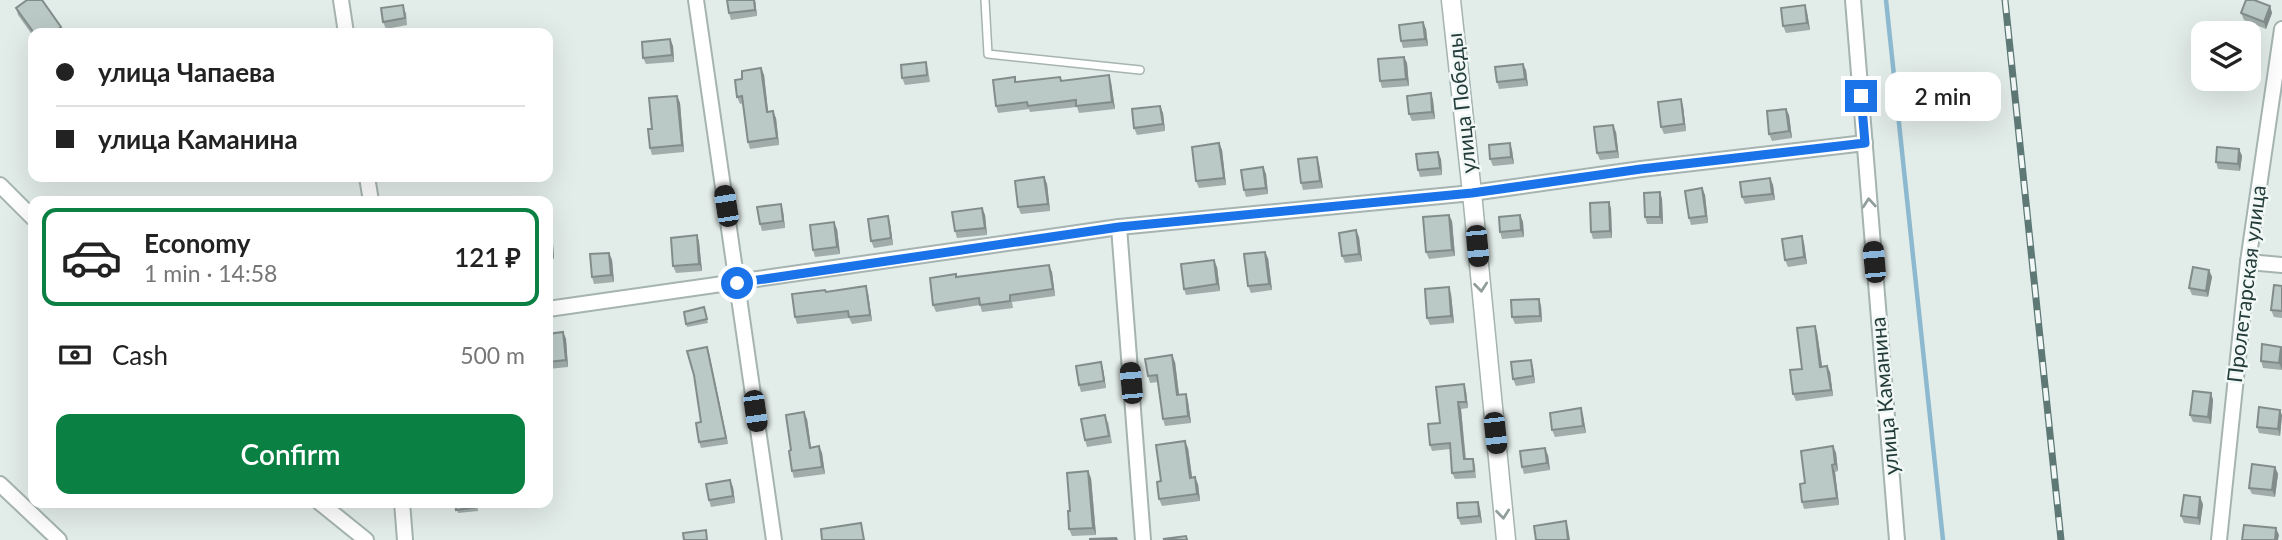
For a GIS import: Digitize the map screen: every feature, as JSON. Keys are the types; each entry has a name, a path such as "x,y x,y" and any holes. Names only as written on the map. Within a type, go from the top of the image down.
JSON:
{"street":[{"path":"341,0 345,28"},
{"path":"696,0 774,540"},
{"name":"улица Победы","path":"1451,0 1506,540"},
{"name":"улица Каманина","path":"1853,0 1897,540"},
{"name":"Пролетарская улица","path":"2220,540 2248,262 2282,29"},
{"path":"553,308 1119,227 1472,193 1641,169 1865,143"},
{"path":"0,185 28,213"},
{"path":"1119,227 1143,540"},
{"path":"2248,262 2282,265"},
{"path":"0,484 59,540"},
{"path":"326,508 366,540"},
{"path":"402,508 405,540"}],"lane":[{"path":"985,0 988,54 1140,70"}],"building":[{"path":"27,0 42,0 61,27 30,28 16,8"},
{"path":"727,0 754,0 755,10 729,13"},
{"path":"2246,0 2270,6 2264,22 2241,13"},
{"path":"403,5 405,18 383,22 381,8"},
{"path":"1805,5 1807,23 1783,26 1781,8"},
{"path":"1423,22 1425,39 1401,41 1399,25"},
{"path":"670,39 672,55 643,58 642,42"},
{"path":"1404,57 1406,79 1380,81 1378,59"},
{"path":"926,62 927,75 902,78 901,65"},
{"path":"1523,64 1525,79 1497,82 1495,67"},
{"path":"761,68 767,112 773,111 777,138 748,142 742,96 737,97 735,80 742,79 742,71"},
{"path":"1109,75 1112,102 1076,106 1076,100 1028,106 1027,102 996,106 993,80 1015,77 1015,82 1060,77 1061,81"},
{"path":"1431,93 1432,112 1409,114 1407,96"},
{"path":"677,96 682,145 650,148 648,129 652,129 649,98"},
{"path":"1681,99 1684,124 1661,127 1658,102"},
{"path":"1160,106 1163,124 1134,128 1132,109"},
{"path":"1786,109 1789,131 1769,134 1767,111"},
{"path":"1613,125 1617,151 1597,153 1594,127"},
{"path":"1219,143 1224,178 1196,181 1192,147"},
{"path":"1510,143 1511,157 1490,159 1489,145"},
{"path":"2217,147 2239,149 2238,164 2216,162"},
{"path":"1438,152 1440,168 1418,170 1416,154"},
{"path":"1317,157 1320,181 1301,183 1298,159"},
{"path":"1263,167 1266,188 1244,190 1241,170"},
{"path":"1044,177 1048,204 1018,207 1015,181"},
{"path":"1770,178 1772,194 1742,197 1740,182"},
{"path":"1702,188 1706,216 1689,218 1685,191"},
{"path":"1660,192 1660,217 1645,217 1644,193"},
{"path":"1609,202 1610,231 1591,232 1590,203"},
{"path":"781,204 783,221 760,224 757,207"},
{"path":"982,208 985,228 955,231 952,212"},
{"path":"1449,215 1452,250 1426,252 1423,217"},
{"path":"1520,215 1521,230 1500,232 1499,217"},
{"path":"888,216 891,238 871,241 868,219"},
{"path":"834,222 837,247 813,250 810,225"},
{"path":"1356,230 1359,254 1342,256 1339,233"},
{"path":"697,235 699,264 673,266 671,238"},
{"path":"1802,236 1804,257 1785,260 1782,239"},
{"path":"1265,252 1269,284 1248,286 1244,254"},
{"path":"609,253 611,275 592,277 590,254"},
{"path":"1214,260 1217,284 1184,289 1181,264"},
{"path":"1049,265 1053,289 1010,295 1010,301 980,305 979,298 933,305 930,278"},
{"path":"2193,267 2209,270 2206,291 2189,288"},
{"path":"2274,285 2282,286 2282,311 2271,310"},
{"path":"866,286 870,315 849,317 848,311 795,317 792,294"},
{"path":"1449,287 1451,316 1427,318 1425,289"},
{"path":"1539,299 1540,316 1512,317 1511,300"},
{"path":"704,307 707,319 686,324 684,312"},
{"path":"1815,326 1820,367 1827,366 1831,390 1793,394 1790,370 1802,369 1797,328"},
{"path":"563,332 566,360 553,361 553,333"},
{"path":"2262,344 2281,347 2279,363 2261,361"},
{"path":"707,347 726,438 699,442 696,423 701,422 694,375 687,351"},
{"path":"1172,355 1177,395 1186,394 1188,416 1163,419 1157,375 1148,376 1145,359"},
{"path":"1531,360 1533,376 1513,379 1511,362"},
{"path":"1101,362 1104,381 1079,385 1076,366"},
{"path":"1464,384 1466,402 1458,402 1464,459 1473,459 1474,471 1452,473 1450,443 1430,445 1428,424 1440,423 1436,387"},
{"path":"2193,391 2211,393 2208,417 2190,415"},
{"path":"2259,407 2280,410 2278,429 2257,427"},
{"path":"1581,408 1583,426 1552,430 1550,413"},
{"path":"804,412 810,448 819,446 822,467 792,471 786,415"},
{"path":"1105,415 1109,436 1085,440 1081,419"},
{"path":"1185,441 1190,478 1195,477 1197,494 1159,499 1157,482 1161,481 1156,445"},
{"path":"1833,446 1835,464 1832,465 1837,498 1802,502 1800,484 1805,483 1801,451"},
{"path":"1545,448 1547,463 1522,467 1520,451"},
{"path":"2252,464 2275,467 2272,490 2249,488"},
{"path":"1088,471 1093,528 1069,529 1067,473"},
{"path":"730,480 733,496 709,500 706,484"},
{"path":"2184,495 2200,497 2198,518 2181,516"},
{"path":"1478,502 1479,516 1458,518 1457,503"},
{"path":"1566,521 1568,540 1536,540 1534,526"},
{"path":"861,523 864,540 822,540 821,529"},
{"path":"2244,525 2276,528 2275,540 2242,540"},
{"path":"706,530 707,540 684,540 683,533"},
{"path":"1186,536 1187,540 1163,539"},
{"path":"1090,539 1117,540 1090,540"}],"waterway":[{"path":"1886,0 1943,540"}],"railway":[{"path":"2005,0 2061,540"}],"route":[{"path":"737,283 1119,227 1472,193 1641,169 1865,143 1861,96"}]}
